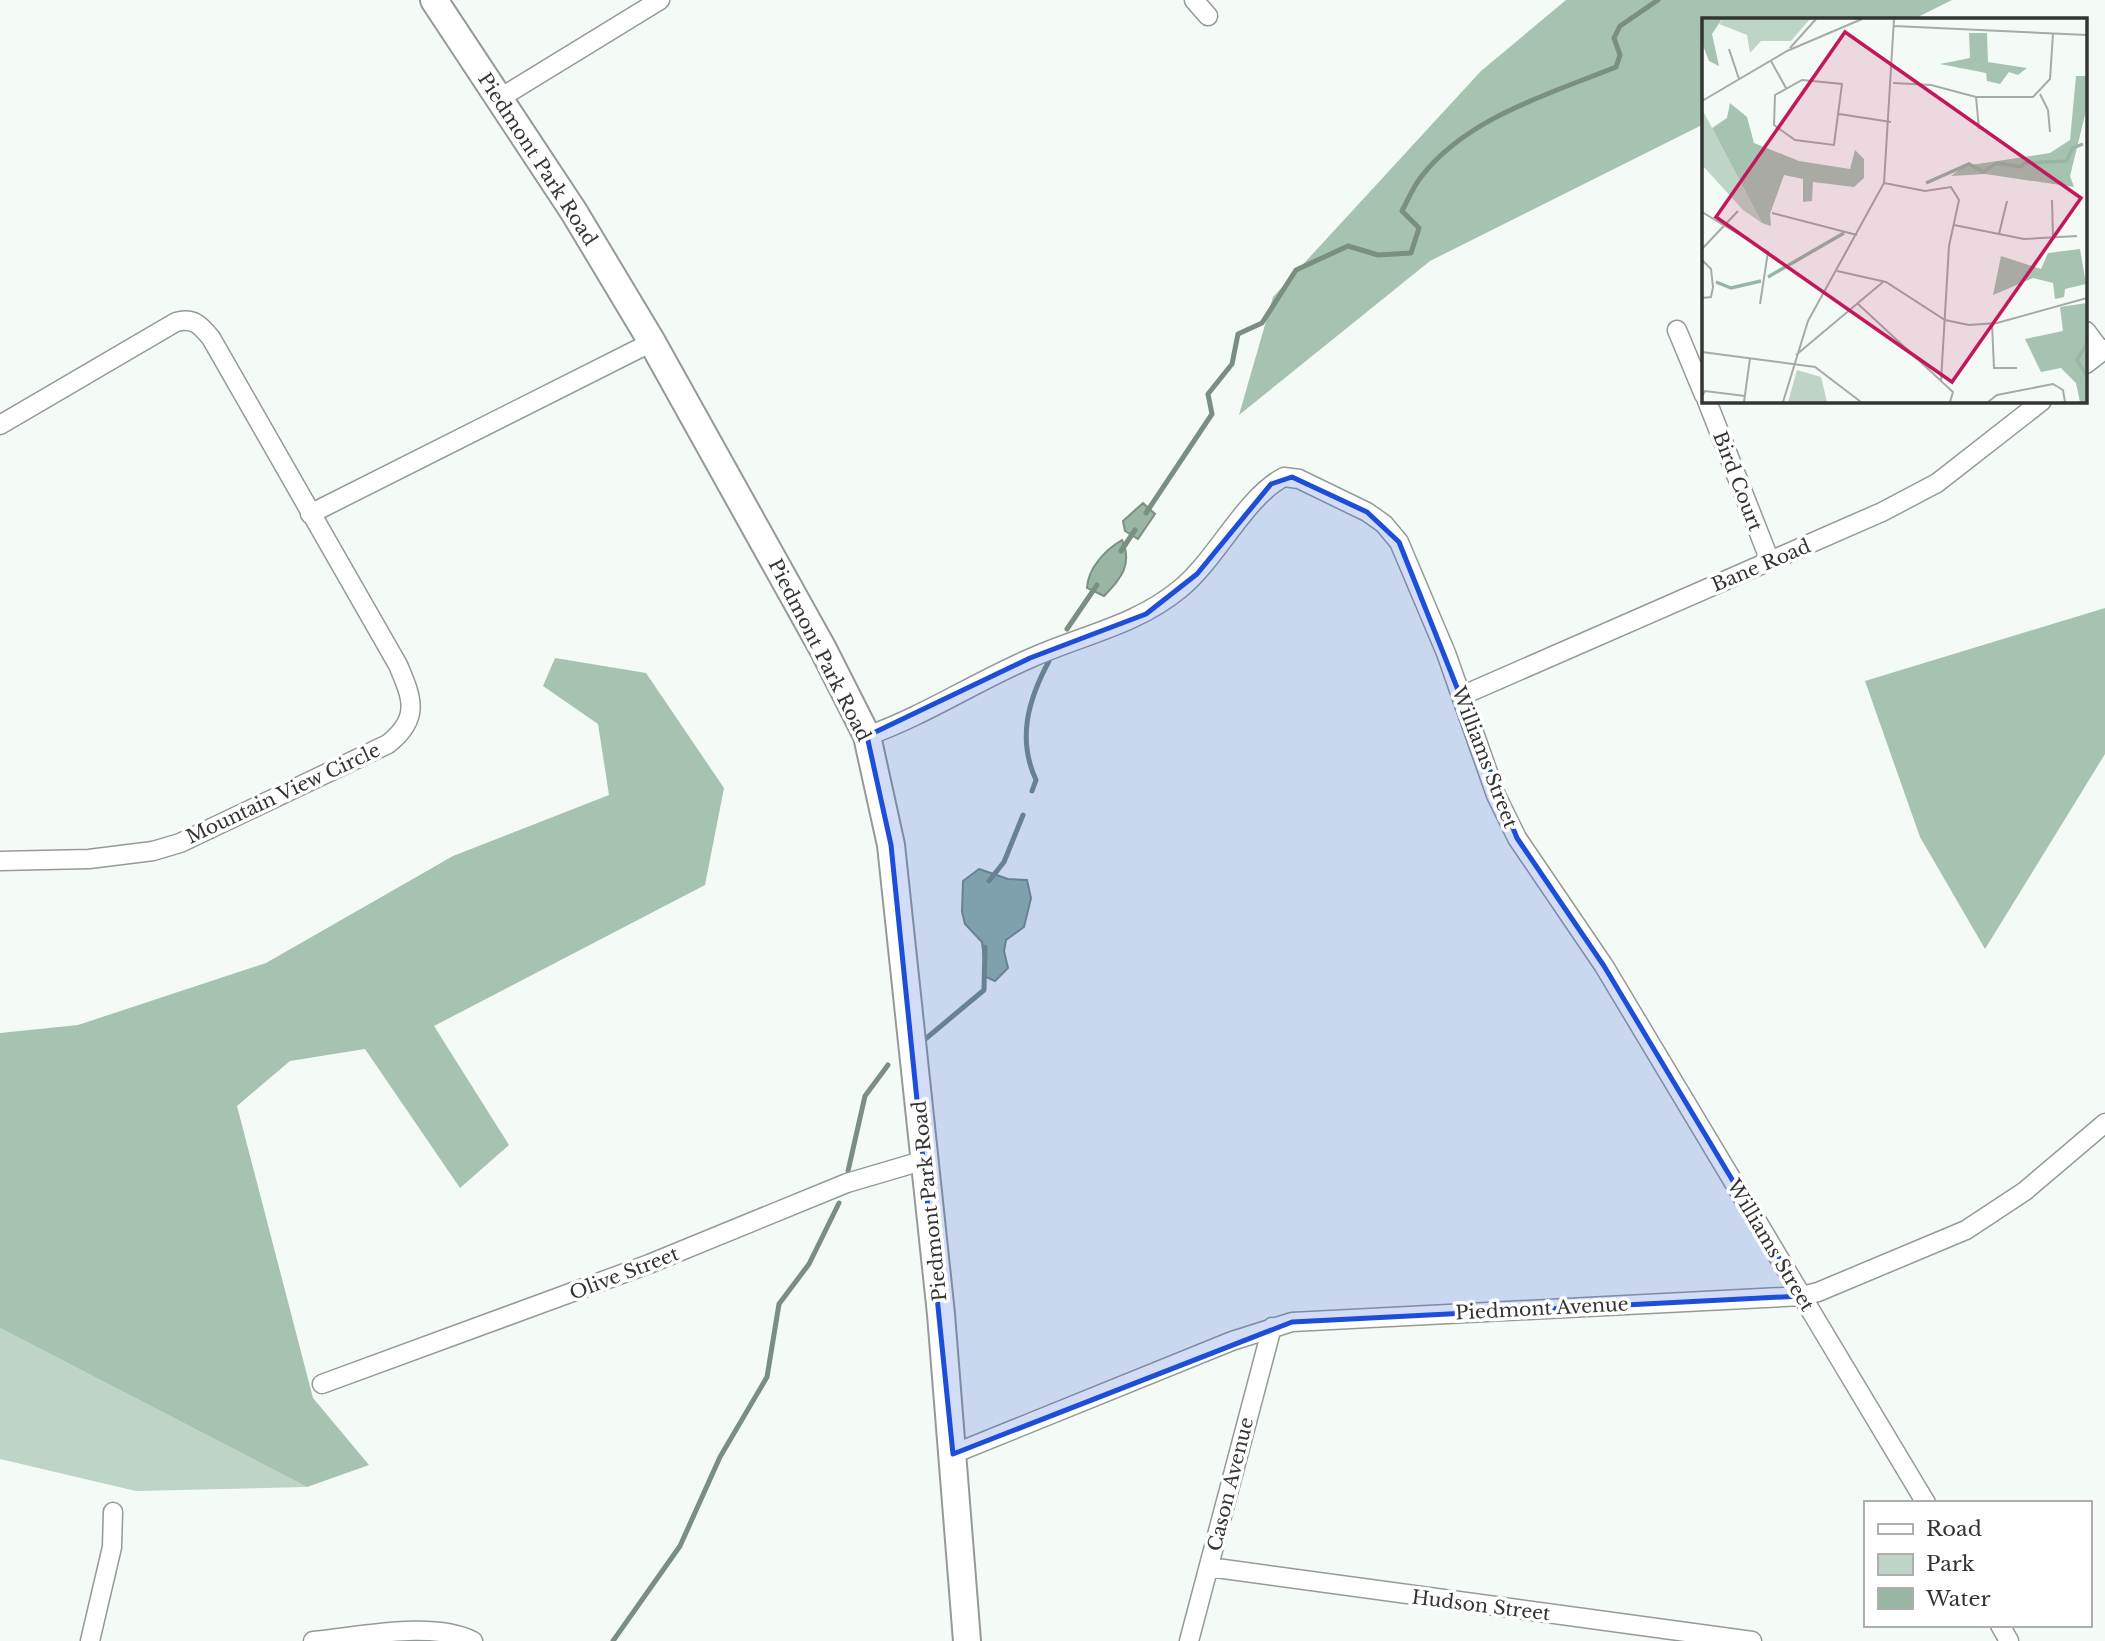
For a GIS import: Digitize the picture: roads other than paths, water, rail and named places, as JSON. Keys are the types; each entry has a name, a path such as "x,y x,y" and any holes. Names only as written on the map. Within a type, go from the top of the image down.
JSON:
{"street":[{"name":"Piedmont Park Road","path":"433,0 574,212 652,342 823,649 867,736 891,845 925,1160 953,1454 967,1641"},
{"path":"500,98 660,0"},
{"path":"1194,0 1208,16"},
{"name":"Mountain View Circle","path":"0,425 176,322 191,320 199,324 211,338 398,665 410,694 411,713 395,738 180,843 153,851 89,859 0,861"},
{"path":"1677,330 1702,390"},
{"path":"2088,333 2103,350 2088,363"},
{"path":"310,514 652,342"},
{"name":"Bird Court","path":"1707,402 1770,561"},
{"name":"Bane Road","path":"1461,696 1882,512 1937,483 2041,402"},
{"name":"Williams Street","path":"867,736 895,726 1030,658 1146,614 1196,574 1271,484 1292,477 1367,512 1384,524 1399,542 1447,653 1496,795 1517,838 1604,966 1925,1501"},
{"name":"Piedmont Avenue","path":"953,1454 1272,1327 1320,1319 1802,1296 1871,1272 1966,1230 2025,1191 2103,1129"},
{"name":"Olive Street","path":"322,1384 649,1264 847,1183 925,1160"},
{"name":"Cason Avenue","path":"1189,1641 1272,1327"},
{"path":"90,1641 112,1547 113,1513"},
{"name":"Hudson Street","path":"1209,1567 1752,1641"},
{"path":"313,1641 438,1632 460,1635 473,1641"}],"water":[{"path":"1143,503 1155,514 1138,539 1125,531 1123,521"},
{"path":"1122,540 1126,564 1116,583 1104,596 1087,588 1090,573 1098,560"},
{"path":"979,869 1008,879 1027,880 1031,898 1024,927 1006,940 1004,951 1008,968 995,981 986,977 982,942 965,924 962,912 963,881"}],"waterway":[{"path":"1146,513 1212,414 1208,394 1232,364 1238,334 1262,323 1296,270 1348,246 1378,255 1411,253 1419,228 1402,211 1418,181 1440,156 1485,123 1510,110 1616,67 1620,55 1614,38 1620,26 1658,0"},
{"path":"1121,551 1135,530"},
{"path":"1067,629 1097,585"},
{"path":"1032,791 1036,780 1030,765 1026,735 1035,690 1049,661"},
{"path":"989,881 1004,862 1023,815"},
{"path":"923,1041 984,990 985,947"},
{"path":"848,1171 865,1096 888,1065"},
{"path":"613,1641 680,1546 720,1457 767,1377 779,1304 809,1264 839,1203"}]}
